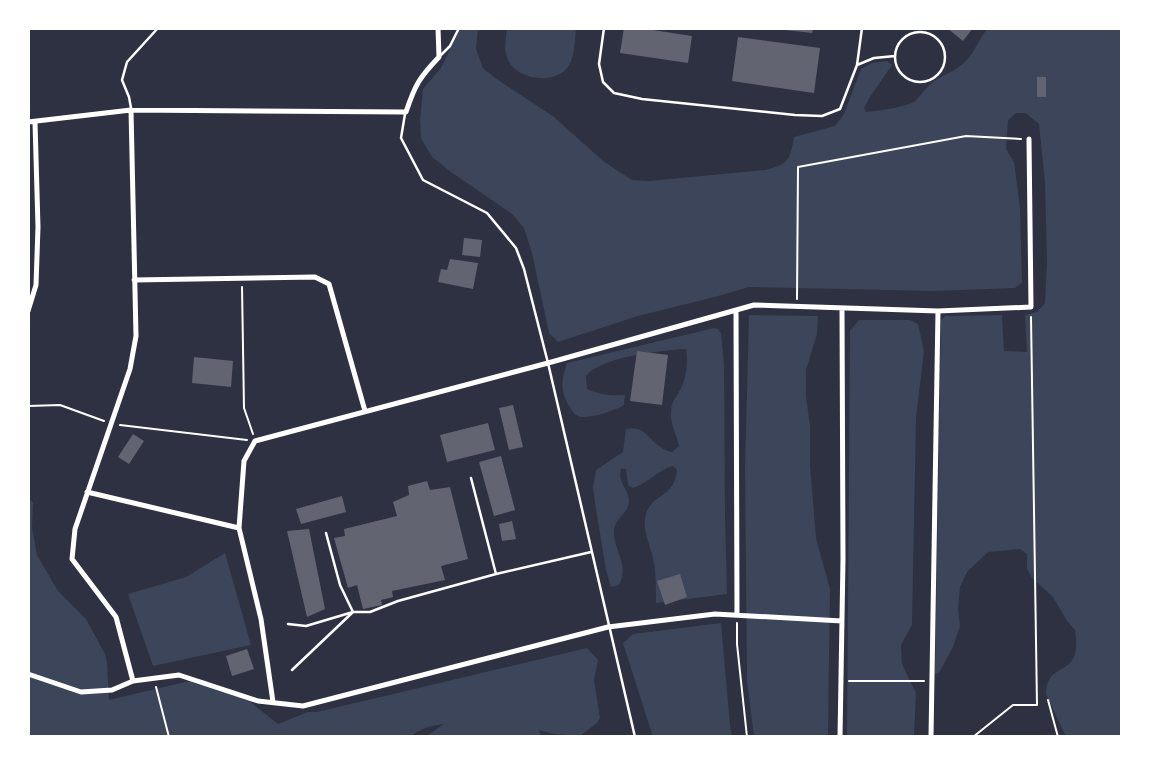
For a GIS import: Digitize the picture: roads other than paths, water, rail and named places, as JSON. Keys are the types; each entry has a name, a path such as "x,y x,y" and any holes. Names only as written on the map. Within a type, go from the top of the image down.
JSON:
{"street":[{"path":"28,311 36,285 38,227 31,122 131,110 406,112 415,85 439,57 438,28"},
{"path":"131,110 136,336 130,369 75,529 72,559 116,617 133,681"},
{"path":"273,702 261,619 239,528 244,461 255,441 754,306 938,311 1031,307 1029,139"},
{"path":"134,280 315,277 328,284 365,411"},
{"path":"840,737 842,308"},
{"path":"736,310 737,615"},
{"path":"931,737 938,311"},
{"path":"87,492 239,528"},
{"path":"28,674 81,692 112,690 133,681 179,675 258,701 303,706 608,627 715,614 842,621"}],"lane":[{"path":"131,110 130,97 122,80 127,62 158,28"},
{"path":"439,57 450,46 459,28"},
{"path":"604,28 598,64 603,82 614,93 642,99 821,116 840,109 857,65 862,28"},
{"path":"921,31 931,33 939,39 946,57 944,67 938,75 920,82 910,80 902,74 895,56 902,38 921,31"},
{"path":"857,65 874,58 895,56"},
{"path":"406,112 401,138 424,180 487,213 516,248 524,269 635,737"},
{"path":"471,478 496,573"},
{"path":"326,533 340,585 353,612"},
{"path":"288,624 306,626 353,612 370,612 397,601 496,573 591,552"},
{"path":"292,670 353,612"}]}
